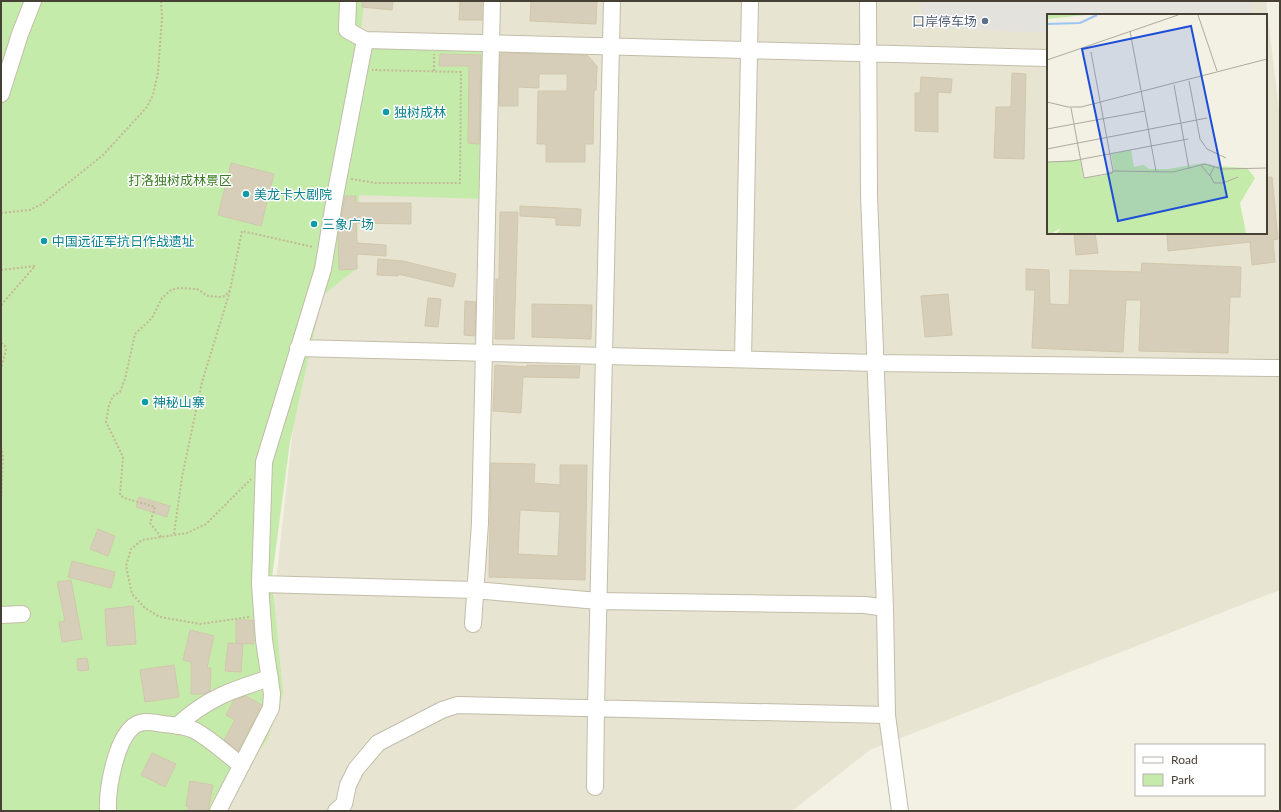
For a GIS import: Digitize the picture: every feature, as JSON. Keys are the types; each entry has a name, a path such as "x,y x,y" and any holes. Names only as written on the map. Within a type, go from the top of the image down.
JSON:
{"street":[{"path":"1,94 20,34 33,1"},
{"path":"348,1 347,30 365,40 1047,58"},
{"path":"473,624 480,523 492,1"},
{"path":"595,787 612,1"},
{"path":"743,359 750,1"},
{"path":"868,1 869,195 885,608 887,715 900,811"},
{"path":"218,811 240,765 266,721 271,708 272,694 262,616 260,584 264,462 323,269 338,178 365,40"},
{"path":"298,348 876,363 1280,368"},
{"path":"260,584 475,590 598,601 865,605 885,608"},
{"path":"1,615 22,614"},
{"path":"178,726 193,711 212,699 270,678"},
{"path":"336,811 344,804 348,785 356,769 378,743 442,710 457,705 887,715"},
{"path":"108,811 109,792 122,739 138,724 147,722 178,726 196,731 240,765"}],"path":[{"path":"1,213 30,210 42,204 103,155 147,107 153,95 158,73 162,18 161,1"},
{"path":"434,71 435,42"},
{"path":"338,178 376,182 460,183 461,72 359,70"},
{"path":"174,534 182,477 202,382 230,290 242,231 326,250"},
{"path":"1,270 35,266 1,305"},
{"path":"161,537 150,523 154,507 124,498 120,495 123,457 106,422 109,405 113,396 120,392 125,379 134,334 152,318 162,298 171,290 178,288 197,289 208,296 220,297 225,296 230,290"},
{"path":"1,343 5,346 6,350 1,369"},
{"path":"1,447 3,455 1,501"},
{"path":"262,616 200,624 160,617 145,608 132,594 126,566 131,549 142,540 187,533 206,524 248,480 263,471"}],"shaded area":[{"path":"354,1 1266,1 1280,119 1280,590 870,750 792,811 138,811 273,609 303,337"},
{"name":"口岸停车场","path":"921,1 1250,1 1252,14 1047,14 1047,33 922,27"}],"green space":[{"name":"打洛独树成林景区","path":"1,1 364,1 360,46 486,48 484,199 359,195 356,269 322,296 290,442 272,577 283,694 267,740 238,779 228,811 1,811"}],"building":[{"path":"362,1 393,1 392,10 362,7"},
{"path":"460,1 482,1 482,20 459,20"},
{"path":"531,1 597,1 596,24 530,21"},
{"path":"500,53 587,55 597,66 596,90 594,90 593,144 585,144 585,162 546,162 546,144 537,144 538,91 567,91 567,74 539,74 539,88 518,87 518,106 499,106"},
{"path":"440,54 481,55 479,144 468,143 469,66 439,66"},
{"path":"1012,73 1026,74 1024,159 994,158 996,107 1011,107"},
{"path":"921,77 952,79 951,93 938,92 938,132 915,131 915,93 920,93"},
{"name":"美龙卡大剧院","path":"231,163 274,174 261,226 218,215"},
{"path":"1267,177 1272,177 1278,239 1273,240 1275,262 1252,265 1250,242 1168,251 1167,234 1267,234"},
{"path":"345,196 356,196 356,203 411,203 411,224 356,223 357,243 386,245 386,256 357,254 357,269 339,270 338,236"},
{"path":"520,206 581,209 580,226 556,225 556,218 520,216"},
{"path":"500,212 518,212 514,339 495,339 496,279 499,279"},
{"path":"1074,234 1095,234 1098,253 1076,255"},
{"path":"378,259 403,261 456,274 453,287 398,274 398,276 377,275"},
{"path":"1142,263 1241,267 1240,297 1230,297 1228,353 1139,351 1141,300 1126,300 1123,352 1032,348 1035,290 1026,290 1026,269 1049,270 1050,304 1069,305 1070,270 1141,272"},
{"path":"948,294 952,335 925,337 921,296"},
{"path":"428,298 441,299 438,327 425,326"},
{"path":"465,301 476,302 475,336 464,335"},
{"path":"532,304 592,305 591,339 532,337"},
{"path":"495,365 527,367 527,365 580,366 579,378 523,377 521,413 493,411"},
{"path":"491,463 535,464 534,483 560,485 560,465 587,465 585,580 489,577","holes":["520,510 560,512 558,556 518,554"]},
{"path":"139,497 170,506 167,517 136,507"},
{"path":"98,529 115,536 108,556 90,549"},
{"path":"72,561 115,572 111,588 68,577"},
{"path":"71,580 82,639 62,642 59,622 65,621 57,582"},
{"path":"133,606 136,644 107,646 105,609"},
{"path":"236,620 253,620 254,644 236,643"},
{"path":"190,630 214,636 207,668 211,668 210,691 204,694 191,694 191,662 183,660"},
{"path":"228,643 243,644 241,672 225,671"},
{"path":"87,658 89,670 78,671 77,659"},
{"path":"174,665 179,697 145,702 140,670"},
{"path":"246,696 262,705 238,751 224,740 235,720 226,715 234,700"},
{"path":"152,753 176,764 165,787 141,775"},
{"path":"190,781 213,785 208,811 188,811 189,807 186,806"}],"place":[{"name":"口岸停车场","path":"985,21"},
{"name":"独树成林","path":"386,112"},
{"name":"美龙卡大剧院","path":"246,194"},
{"name":"三象广场","path":"314,224"},
{"name":"中国远征军抗日作战遗址","path":"44,241"},
{"name":"神秘山寨","path":"145,402"}]}
